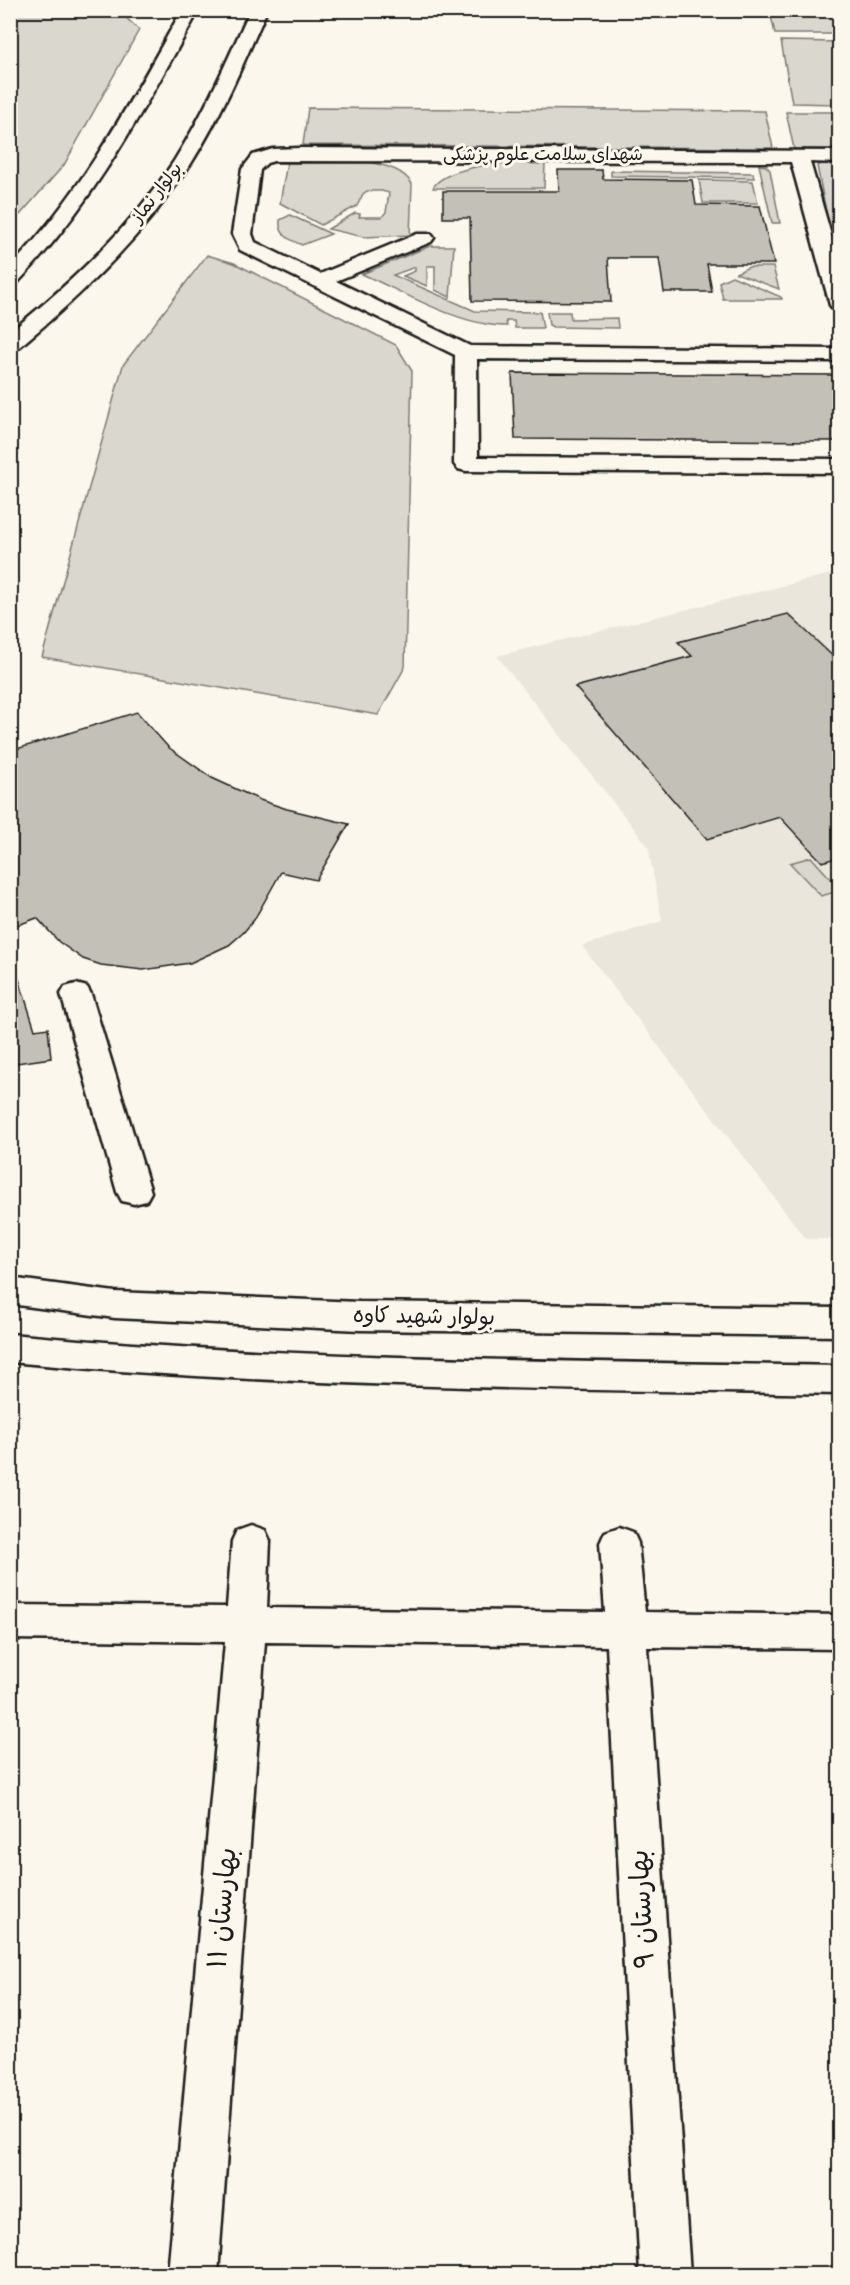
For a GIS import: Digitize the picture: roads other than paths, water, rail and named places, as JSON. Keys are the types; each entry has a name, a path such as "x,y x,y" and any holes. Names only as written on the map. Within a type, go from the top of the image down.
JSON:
{"main road":[{"path":"10,279 37,254 105,160 191,10"},
{"name":"بولوار نماز","path":"10,343 100,264 182,163 210,115 259,10"},
{"name":"شهدای سلامت علوم پزشکی","path":"321,280 247,246 242,234 251,169 260,159 273,155 299,153 840,156"},
{"path":"799,156 840,305"},
{"path":"321,280 424,238"},
{"path":"321,280 466,352 840,355"},
{"path":"466,352 466,464 840,466"},
{"path":"76,994 134,1192"},
{"name":"بولوار شهید کاوه","path":"10,1291 115,1305 349,1316 840,1322"},
{"path":"800,1323 840,1313"},
{"path":"10,1348 96,1356 355,1371 840,1380"},
{"name":"بهارستان ۱۱","path":"194,2274 251,1540"},
{"name":"بهارستان ۹","path":"619,1543 665,2274"},
{"path":"10,1622 840,1632"}]}
